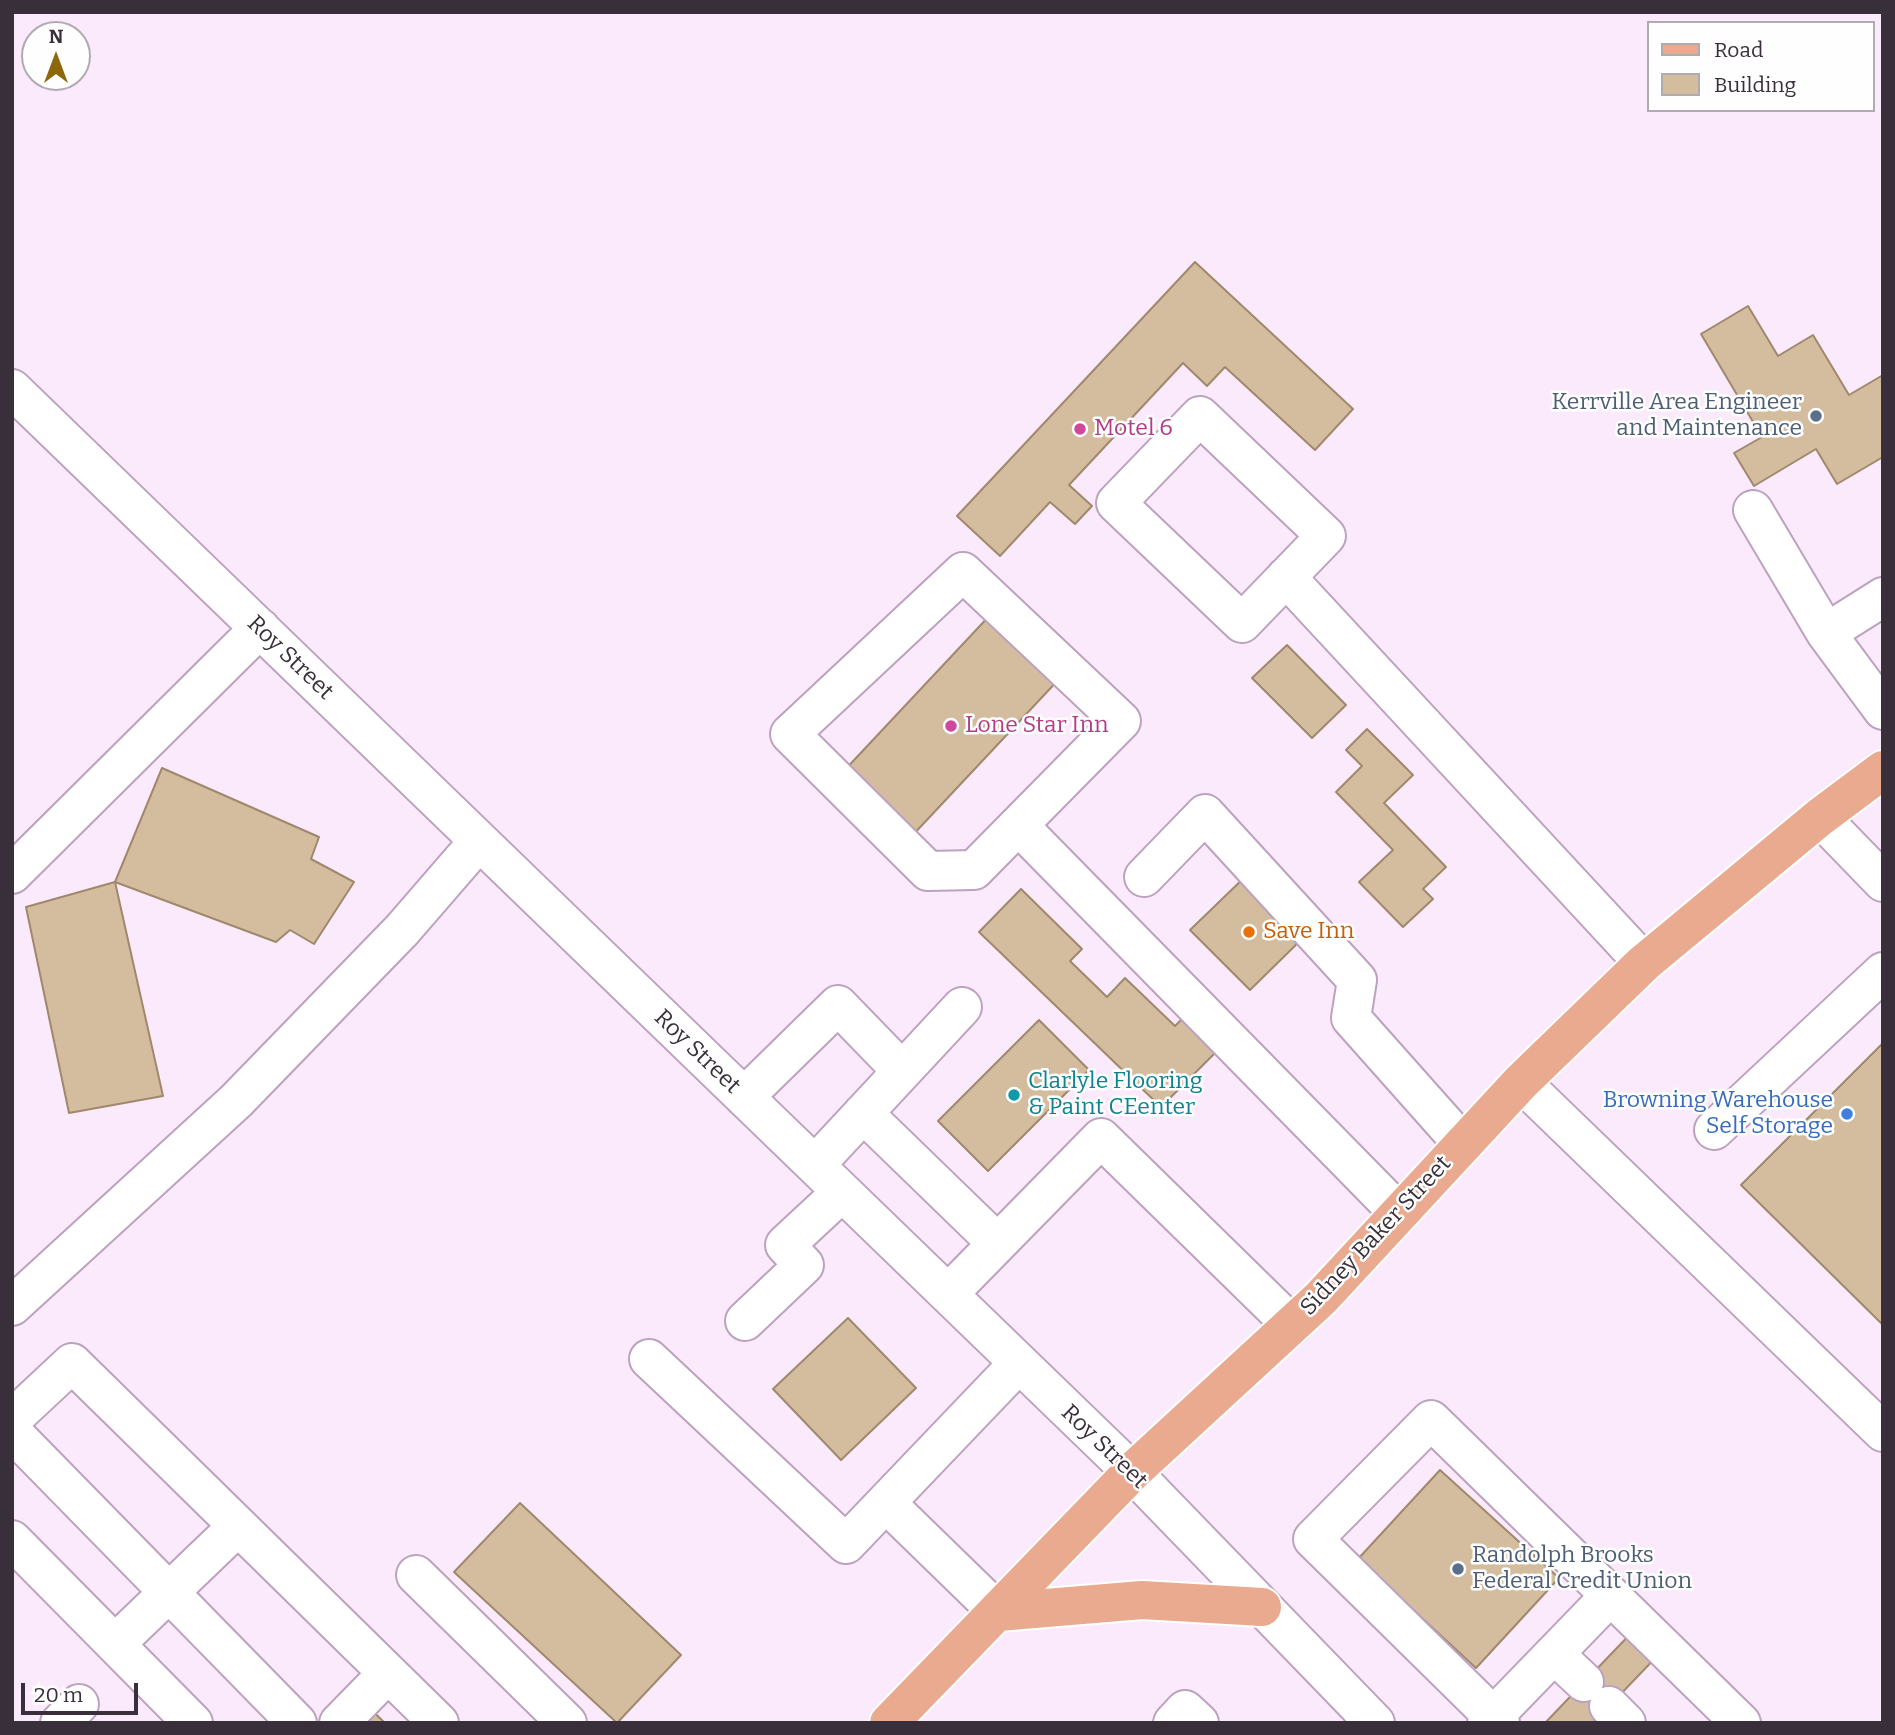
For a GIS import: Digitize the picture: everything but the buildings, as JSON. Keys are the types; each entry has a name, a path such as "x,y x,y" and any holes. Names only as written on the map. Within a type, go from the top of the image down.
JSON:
{"main road":[{"name":"Sidney Baker Street","path":"889,1723 1132,1472 1292,1325 1521,1082 1644,963 1820,817 1883,771"},
{"path":"998,1612 1142,1600 1262,1607"}],"street":[{"name":"Roy Street","path":"12,389 1132,1472 1375,1723"},
{"path":"1200,416 1326,536 1286,577 1242,623 1116,503 1200,416"},
{"path":"1753,510 1826,634 1883,710"},
{"path":"963,572 1121,721 1020,827 974,870 928,871 790,734 963,572"},
{"path":"1286,577 1644,963"},
{"path":"1826,634 1883,597"},
{"path":"12,874 260,628"},
{"path":"1144,877 1205,814 1357,980 1351,1018 1464,1144"},
{"path":"1820,817 1883,881"},
{"path":"1020,827 1399,1213"},
{"path":"12,1306 236,1101 402,930 479,841"},
{"path":"1714,1129 1883,972"},
{"path":"744,1097 838,1005 902,1071"},
{"path":"815,1165 962,1007"},
{"path":"1521,1082 1883,1432"},
{"path":"863,1113 998,1243"},
{"path":"948,1294 1101,1138 1292,1325"},
{"path":"745,1321 804,1265 785,1245 842,1192"},
{"path":"649,1359 846,1544 1019,1363"},
{"path":"12,1419 72,1363 439,1723"},
{"path":"1610,1596 1494,1720 1313,1539 1431,1420 1741,1723"},
{"path":"12,1432 297,1723"},
{"path":"886,1503 998,1612"},
{"path":"115,1644 238,1526"},
{"path":"12,1539 193,1723"},
{"path":"416,1575 568,1723"},
{"path":"1554,1654 1606,1704"},
{"path":"339,1723 388,1673"},
{"path":"1173,1723 1185,1710 1199,1723"}],"place":[{"name":"Kerrville Area Engineer and Maintenance","path":"1816,416"},
{"name":"Motel 6","path":"1080,429"},
{"name":"Lone Star Inn","path":"951,726"},
{"name":"Save Inn","path":"1249,932"},
{"name":"Clarlyle Flooring & Paint CEenter","path":"1014,1095"},
{"name":"Browning Warehouse Self Storage","path":"1847,1114"},
{"name":"Randolph Brooks Federal Credit Union","path":"1458,1569"}]}
